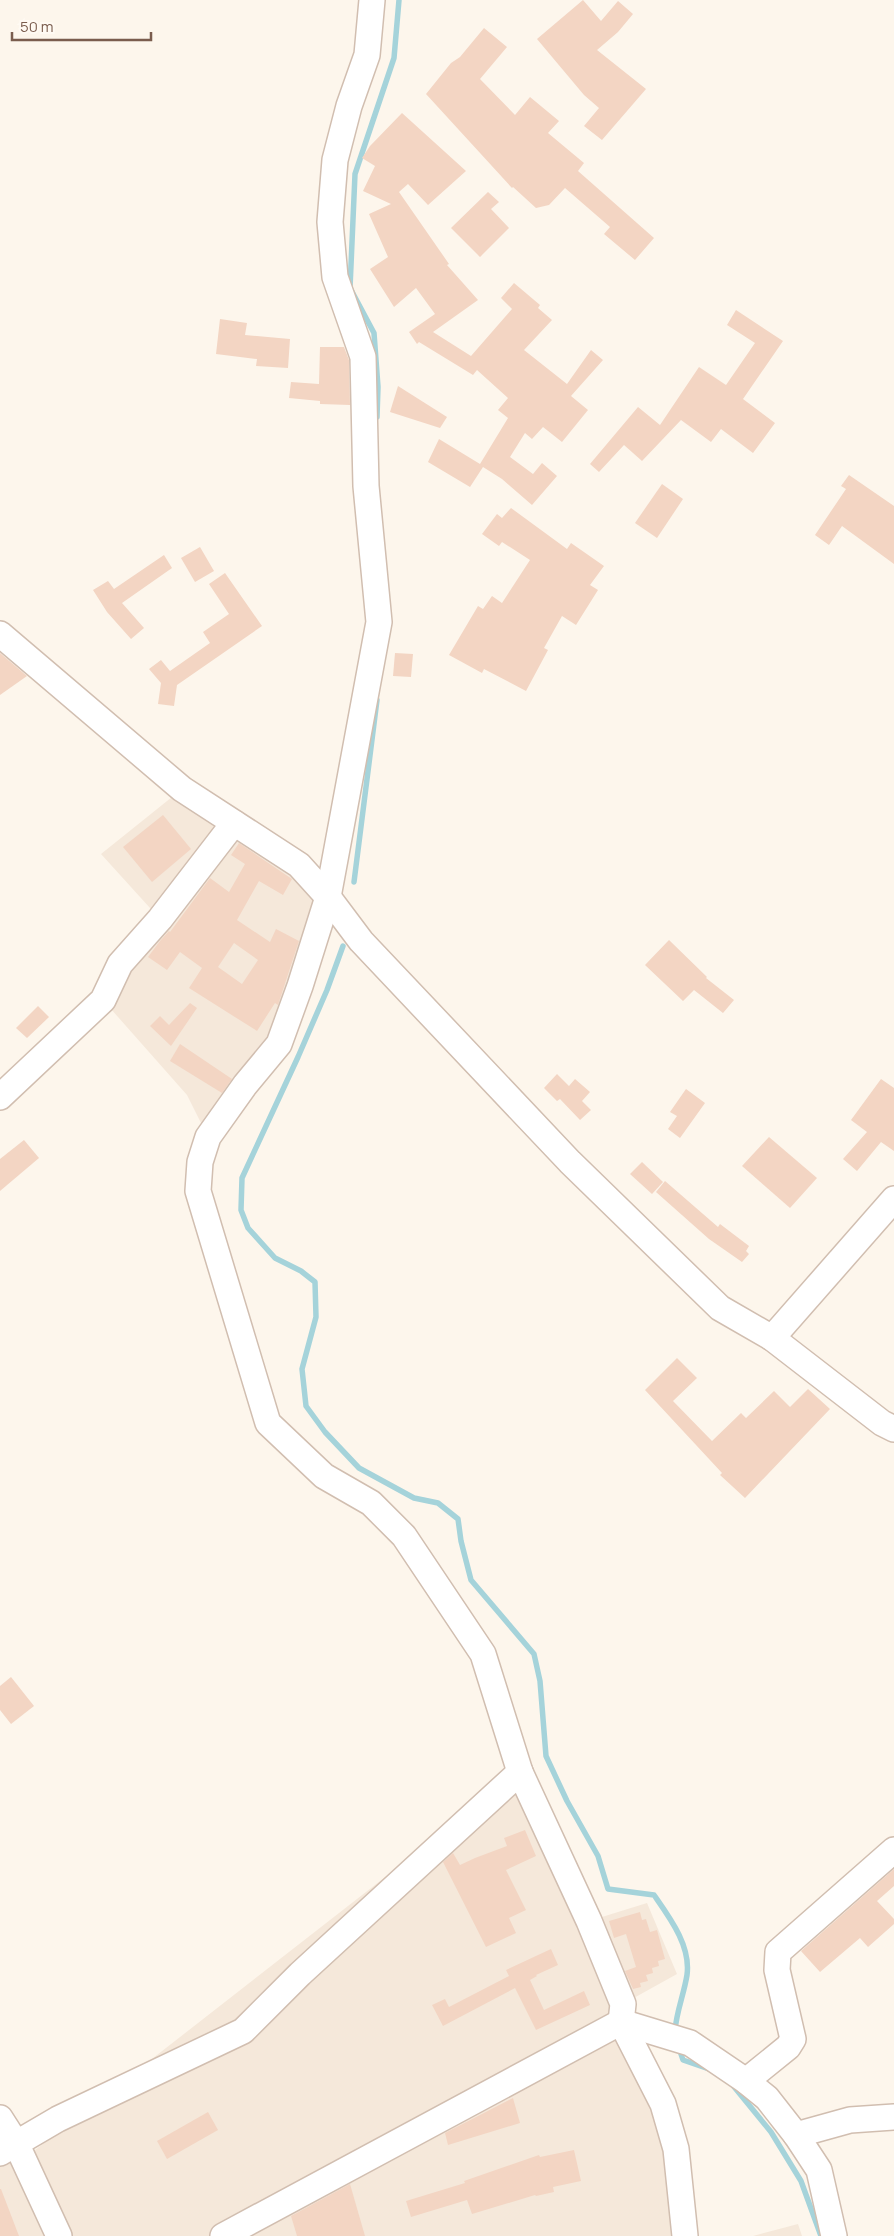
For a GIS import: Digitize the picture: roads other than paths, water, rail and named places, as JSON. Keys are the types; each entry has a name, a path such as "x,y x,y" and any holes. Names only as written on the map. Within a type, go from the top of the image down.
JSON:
{"street":[{"path":"372,0 366,55 349,106 335,160 330,222 336,277 363,357 366,486 379,622 328,897 300,986 279,1044 245,1086 208,1137 200,1162 198,1190 268,1423 324,1476 371,1503 404,1536 483,1654 520,1772 589,1921 623,2004 629,2024 663,2104 676,2149 685,2236"},
{"path":"0,634 182,789 299,865 328,897 360,942 570,1162 720,1308 772,1338 882,1423 894,1429"},
{"path":"0,1097 103,1000 120,964 160,919 234,823"},
{"path":"772,1338 894,1198"},
{"path":"8,2148 58,2120 243,2031 300,1974 520,1772"},
{"path":"746,2081 788,2047 792,2039 777,1970 778,1952 894,1850"},
{"path":"230,2234 629,2024 690,2042 767,2098 796,2135 818,2170 834,2236"},
{"path":"796,2135 850,2120 894,2117"},
{"path":"0,2118 8,2148 59,2236"}],"waterway":[{"path":"377,417 378,387 374,333 350,288 355,174 394,58 399,0"},
{"path":"354,882 377,700"},
{"path":"343,946 327,990 298,1057 242,1178 241,1210 248,1228 275,1258 301,1271 315,1282 316,1317 302,1369 306,1406 325,1432 359,1468 414,1498 438,1503 458,1519 461,1541 471,1580 534,1654 540,1681 546,1756 567,1801 598,1856 608,1889 654,1895 673,1923 683,1943 686,1954 687,1975 675,2031"},
{"path":"679,2048 683,2060 709,2069"},
{"path":"731,2083 771,2132 801,2181 821,2236"}]}
